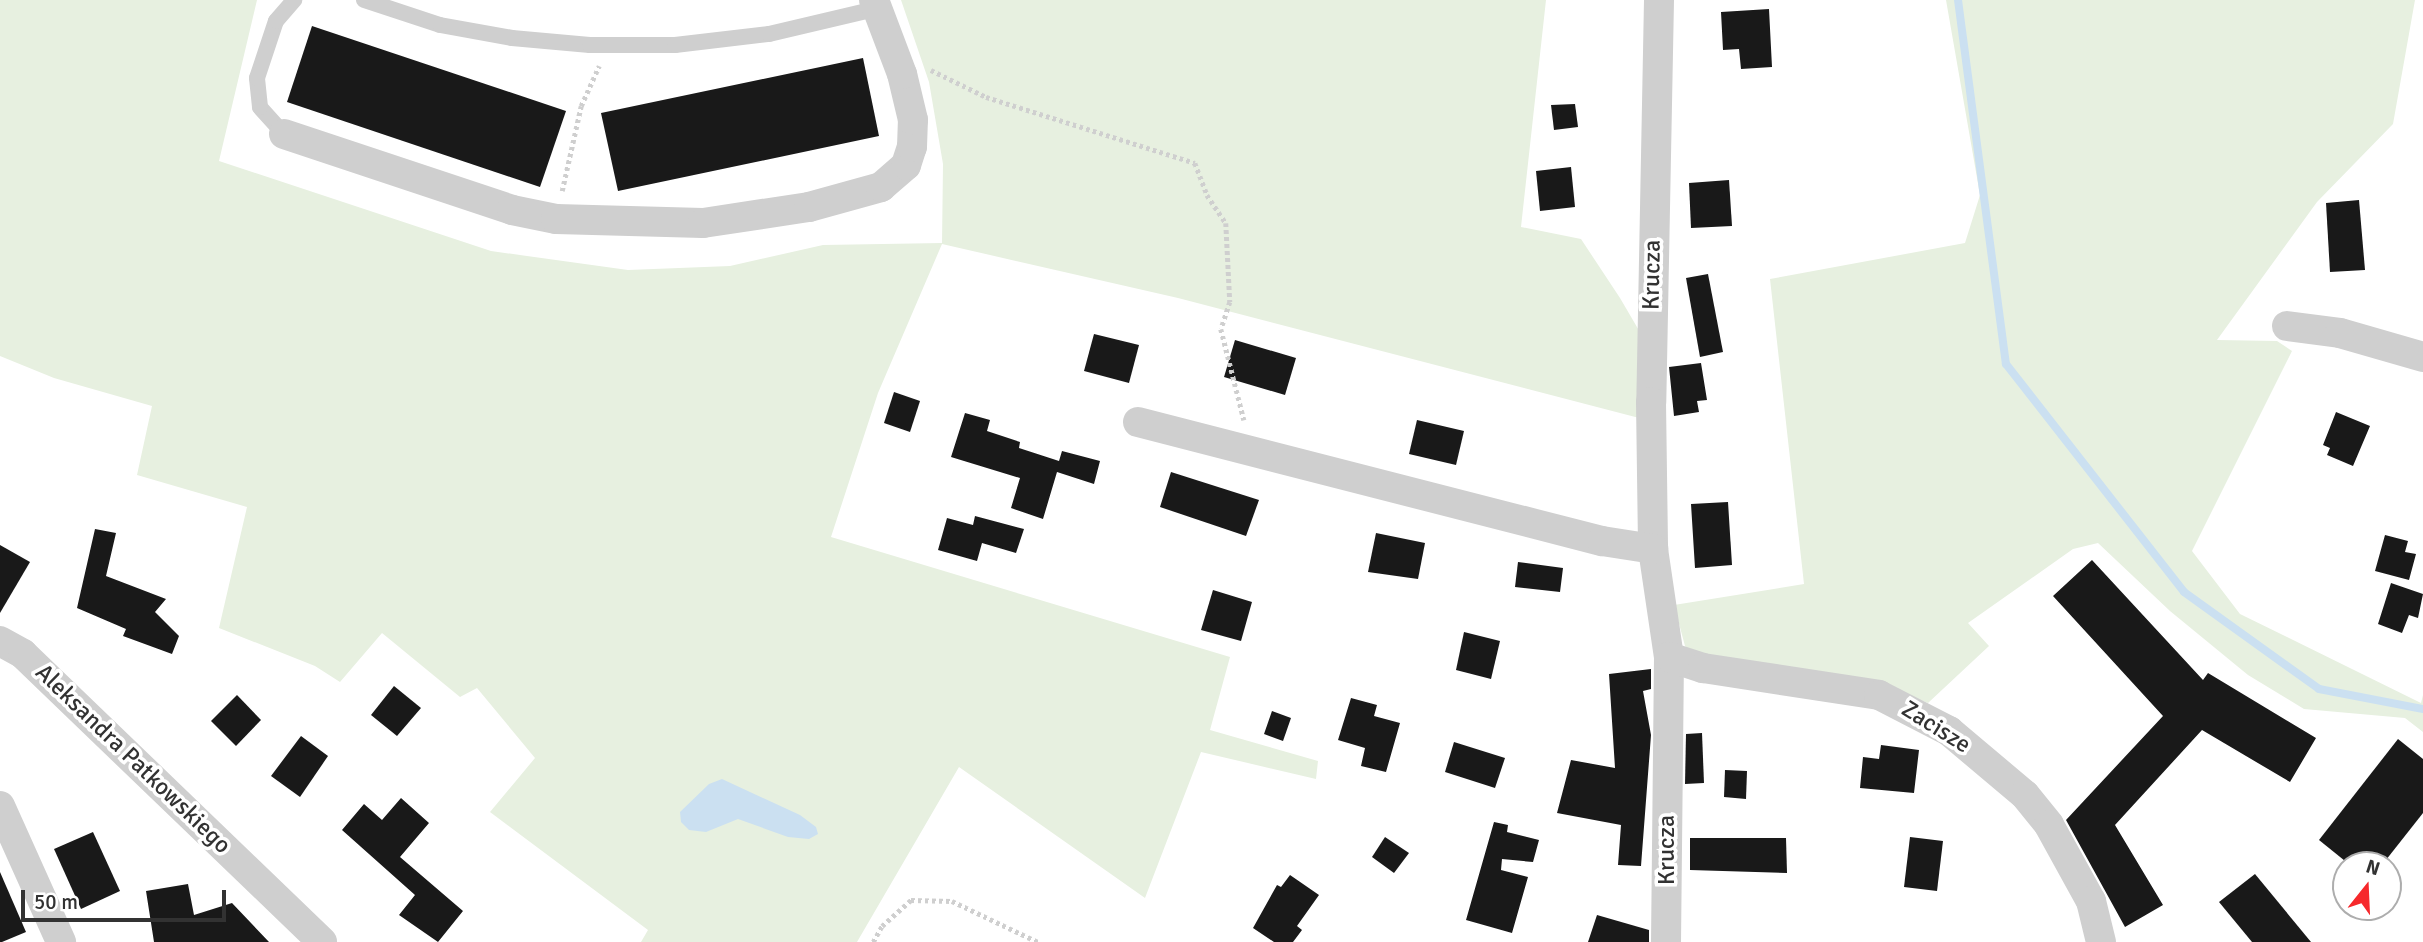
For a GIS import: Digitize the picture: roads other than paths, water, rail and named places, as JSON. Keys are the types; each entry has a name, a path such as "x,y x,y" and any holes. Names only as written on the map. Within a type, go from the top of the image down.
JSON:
{"street":[{"name":"Krucza","path":"1659,0 1651,376 1653,549 1669,657 1666,942"},
{"path":"284,134 512,210 556,219 704,223 809,207 881,187 906,165 912,147 913,120 893,51 875,5"},
{"path":"2287,326 2340,333 2423,356"},
{"path":"1138,422 1602,541 1653,549"},
{"name":"Aleksandra Patkowskiego","path":"0,641 23,654 322,942"},
{"name":"Zacisze","path":"1669,657 1703,668 1879,695 1950,731 2025,795 2049,825 2091,901 2101,942"},
{"path":"0,806 54,940"}],"lane":[{"path":"284,134 260,107 257,78 276,21 294,0"},
{"path":"364,0 440,25 488,34 608,45 675,45 769,34 875,5"}],"water":[{"path":"722,779 800,815 816,827 818,834 809,839 788,837 738,819 706,832 689,830 681,822 680,812 709,784"}],"waterway":[{"path":"1958,0 2006,364 2184,592 2319,689 2423,709"}]}
